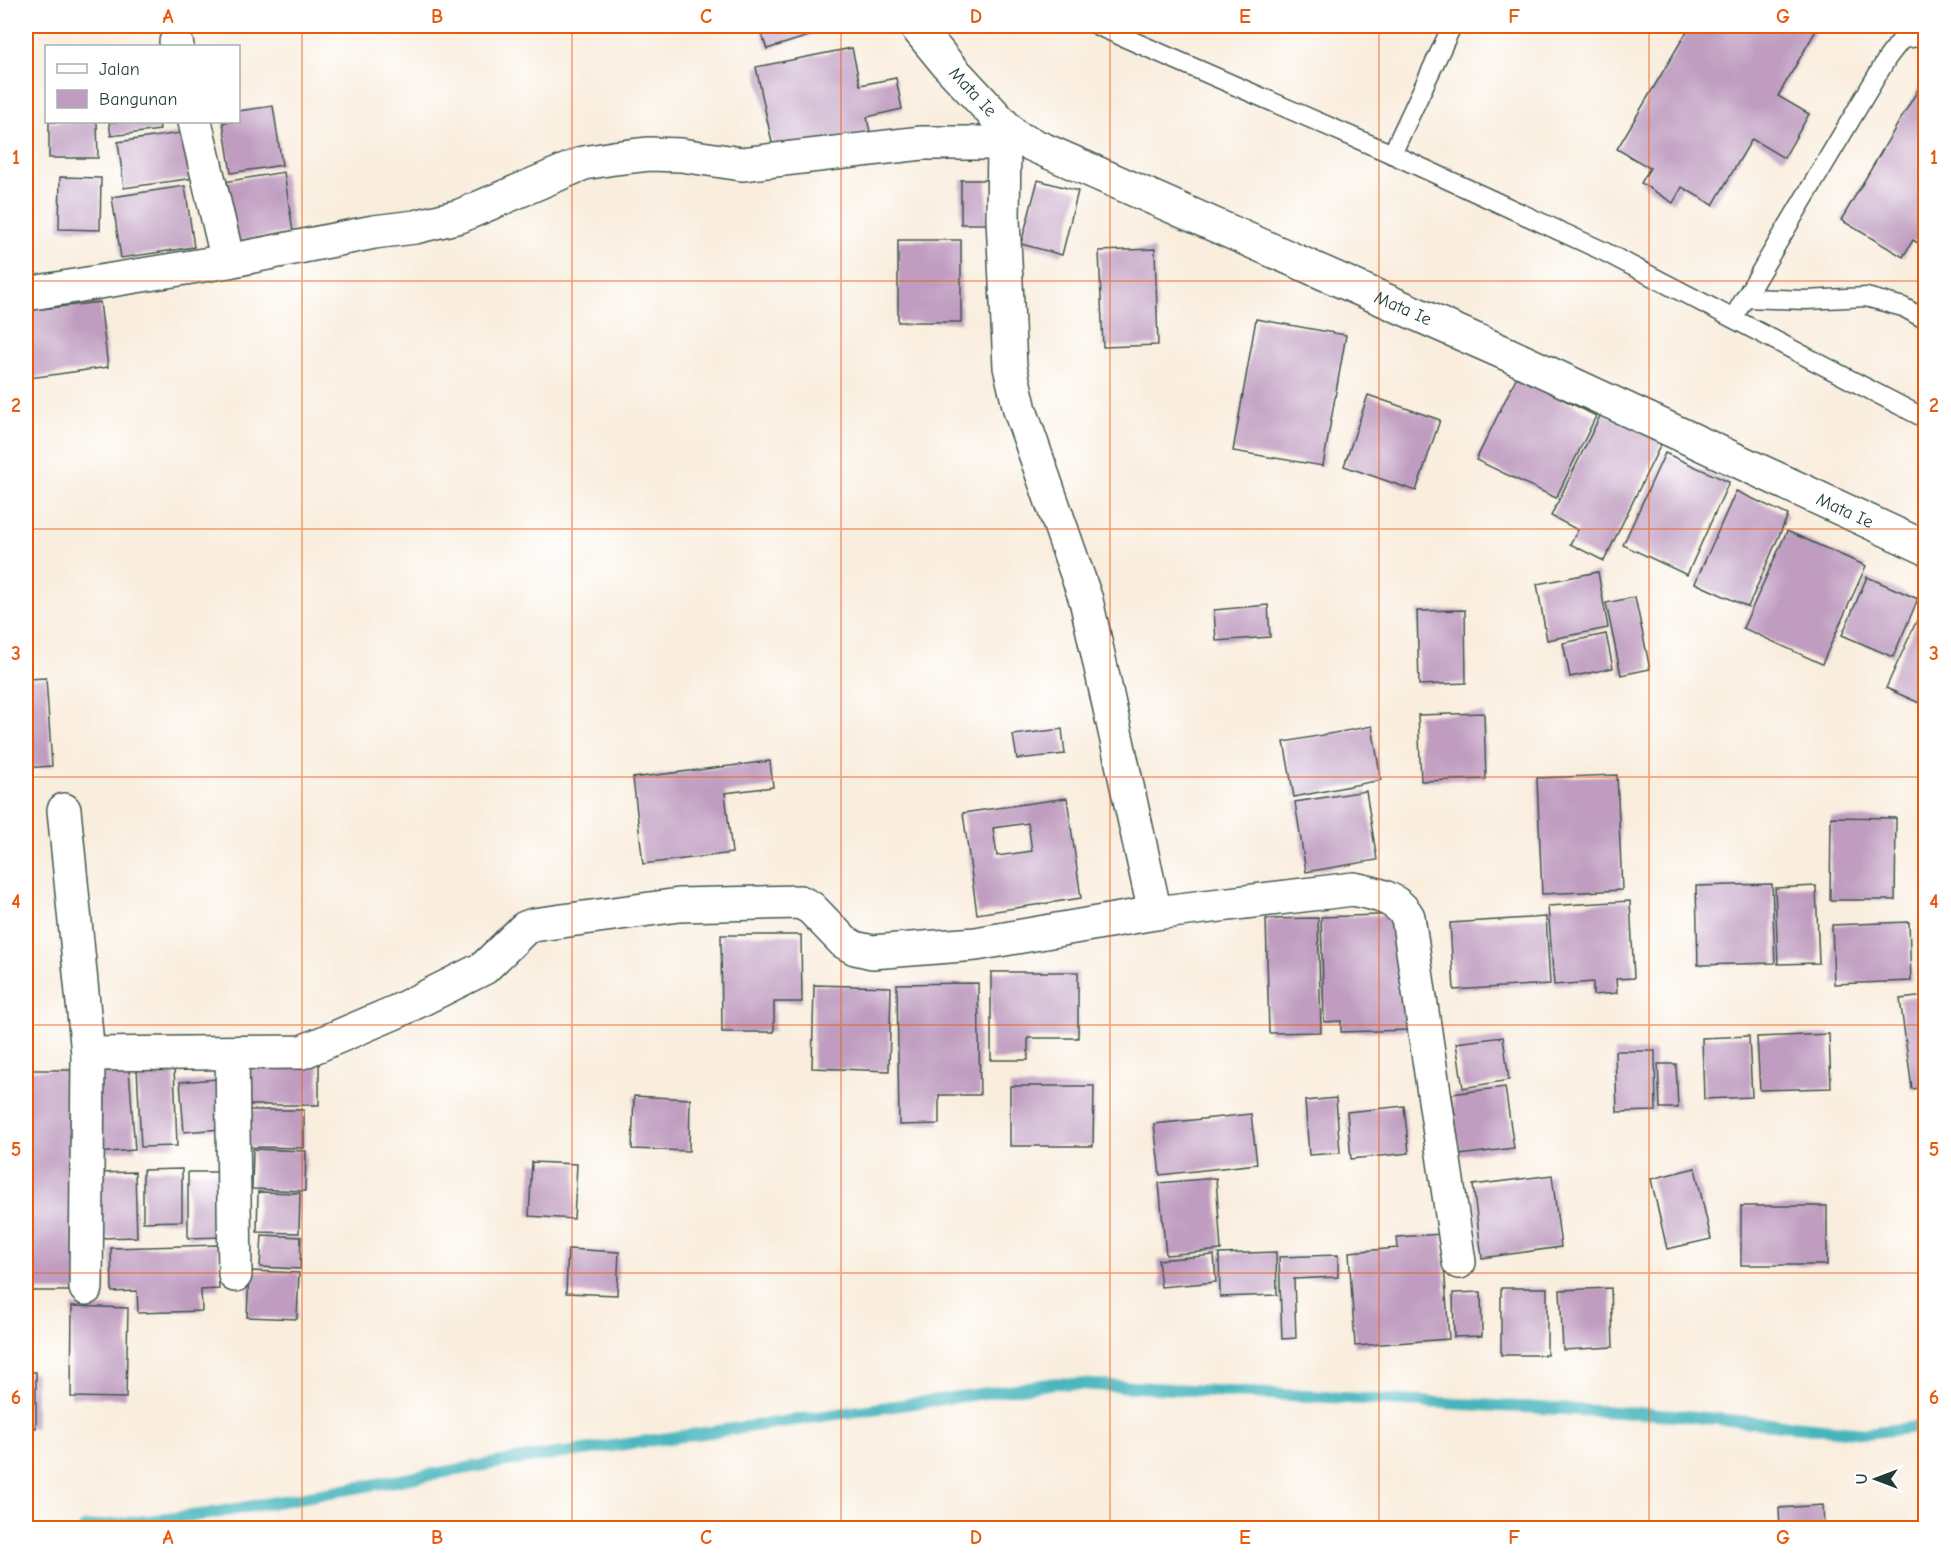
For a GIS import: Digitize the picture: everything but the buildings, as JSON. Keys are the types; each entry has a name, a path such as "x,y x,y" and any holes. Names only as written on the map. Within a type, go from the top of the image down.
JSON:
{"street":[{"name":"Mata Ie","path":"917,26 1010,140 1505,353 1926,548"},
{"path":"195,123 228,261"},
{"path":"26,294 228,261 374,232 415,227 460,216 584,164 614,158 649,154 681,155 742,164 922,143 1010,140 1003,219 1010,367 1020,410 1086,600 1155,913"},
{"path":"64,810 88,1054 86,1288"},
{"path":"88,1054 302,1052 387,1016 484,968 525,928 679,905 800,902 811,908 844,942 855,948 872,951 976,944 1155,913 1353,889 1382,896 1404,910 1408,917 1459,1262"},
{"path":"232,1053 235,1275"}],"lane":[{"path":"1098,26 1392,154 1603,251 1926,419"},
{"path":"1392,154 1452,26"},
{"path":"1733,318 1888,57 1902,39 1920,37 1926,40"},
{"path":"1745,298 1806,300 1866,297 1903,307 1926,320"}],"waterway":[{"path":"84,1528 208,1514 507,1461 1056,1383 1675,1415 1866,1433 1926,1426"}]}
